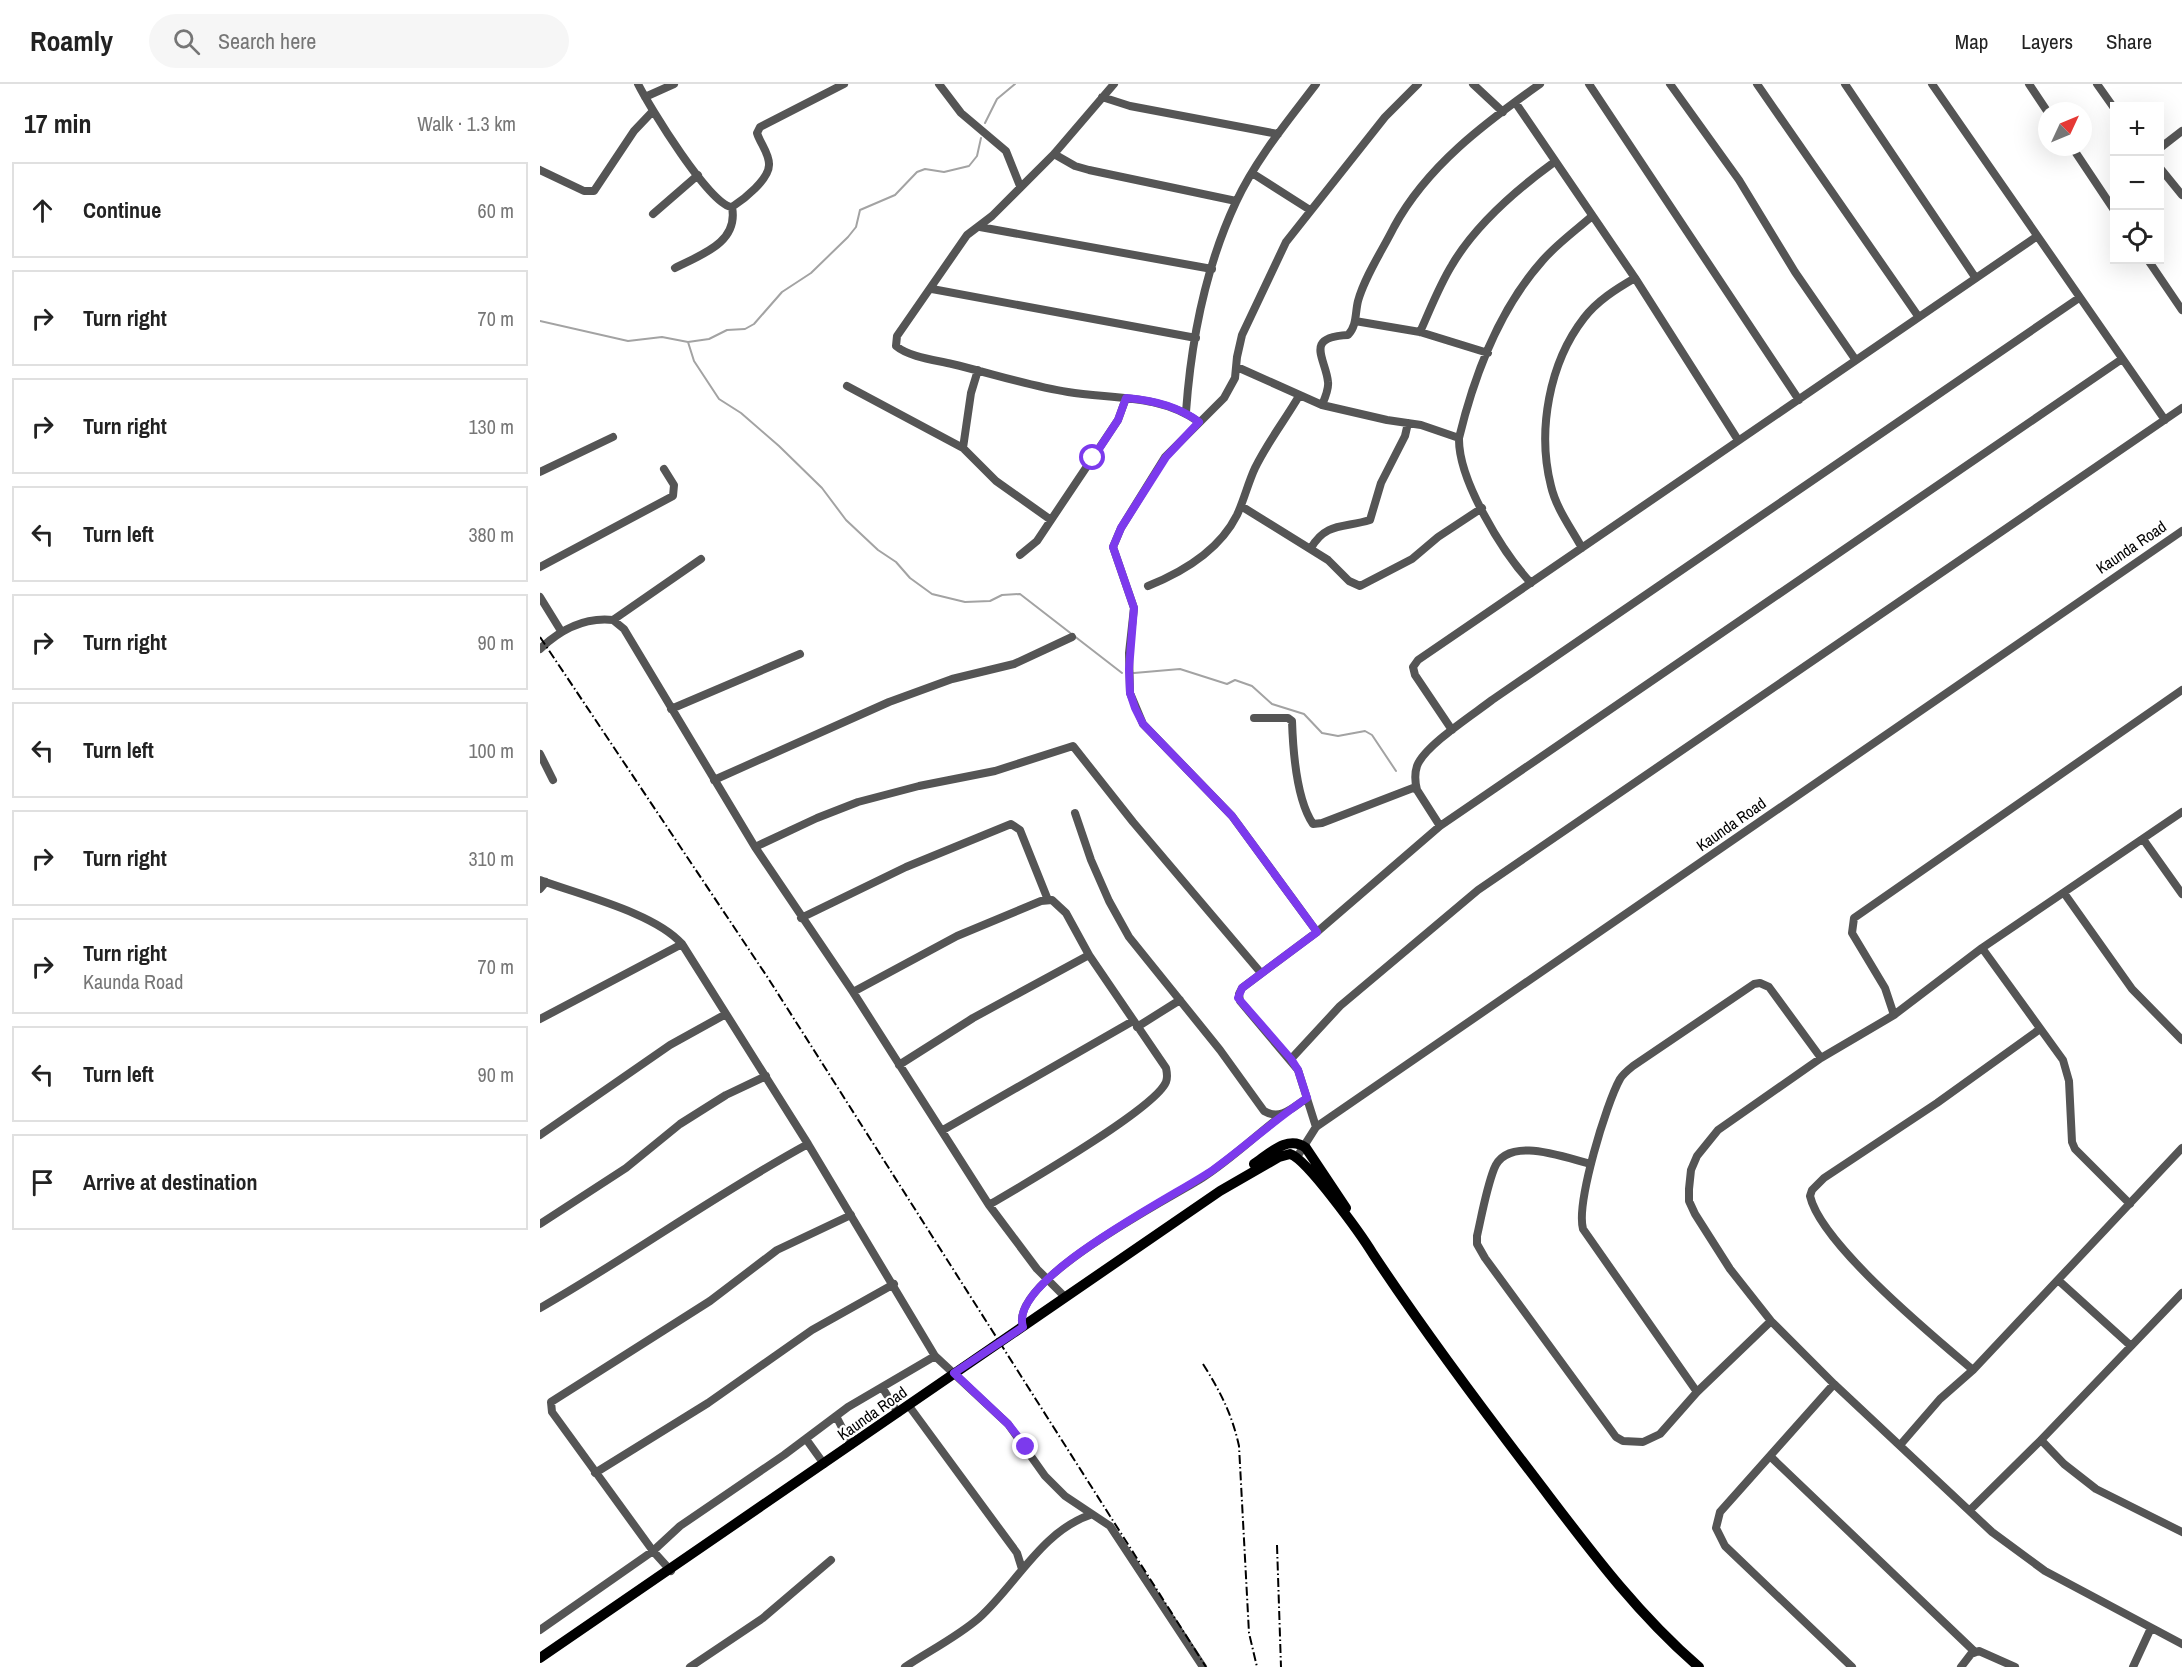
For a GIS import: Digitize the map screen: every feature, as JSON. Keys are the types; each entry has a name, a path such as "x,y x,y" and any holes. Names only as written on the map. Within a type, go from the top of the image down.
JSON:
{"main road":[{"name":"Kaunda Road","path":"1220,1191 1233,1178 1284,1144 1294,1142 1302,1145"},
{"path":"1302,1145 1305,1159 1354,1224 1407,1303 1504,1437 1607,1573 1653,1624 1699,1667"},
{"name":"Kaunda Road","path":"540,1658 671,1571 1220,1191 1279,1157 1290,1154 1305,1159"}],"street":[{"path":"638,84 670,139 721,203 732,207"},
{"path":"645,97 674,84"},
{"path":"732,207 748,194 768,170 767,155 757,133 760,127 844,84"},
{"path":"939,84 961,113 1006,151 1020,186"},
{"path":"1114,84 1054,153 980,227 968,235 897,336 896,345 902,350 1066,392 1147,399 1186,412 1199,422"},
{"path":"1186,412 1188,381 1212,269 1236,201 1278,134 1316,84"},
{"path":"1317,932 1232,816 1143,724 1130,693 1130,633 1134,608 1113,547 1121,528 1166,457 1224,399 1235,378 1238,367 1236,357 1242,335 1286,242 1385,117 1418,84"},
{"path":"1473,84 1503,112"},
{"path":"1322,405 1328,382 1320,352 1323,344 1330,338 1348,335 1354,328 1358,300 1396,224 1432,174 1466,141 1540,84"},
{"path":"1589,84 1799,400"},
{"path":"1670,84 1739,180 1795,272 1855,359"},
{"path":"1757,84 1918,316"},
{"path":"1845,84 1975,277"},
{"path":"1932,84 2165,420"},
{"path":"2029,84 2041,102"},
{"path":"2097,84 2110,102"},
{"path":"1102,97 1130,106 1278,134"},
{"path":"1515,102 1553,163 1635,278 1738,441"},
{"path":"540,170 584,191 594,191 634,131 653,111"},
{"path":"2164,145 2182,131"},
{"path":"1054,153 1075,166 1089,170 1236,201"},
{"path":"2078,156 2110,203"},
{"path":"1420,332 1453,264 1470,240 1510,197 1553,163"},
{"path":"1252,173 1310,210"},
{"path":"2164,173 2182,195"},
{"path":"654,214 698,175"},
{"path":"675,268 696,260 726,236 734,225 732,207"},
{"path":"1531,583 1509,556 1482,508 1463,468 1459,438 1488,354 1511,302 1553,250 1591,217"},
{"path":"980,227 1212,269"},
{"path":"1452,730 1415,675 1413,667 1418,660 2036,237"},
{"path":"2151,264 2182,310"},
{"path":"1582,548 1551,487 1546,456 1549,403 1562,356 1585,317 1604,298 1635,278"},
{"path":"932,289 1196,338"},
{"path":"1440,826 1417,790 1414,777 1417,765 1452,730 1937,393 2079,298"},
{"path":"1355,321 1420,332 1488,354"},
{"path":"1316,1127 1298,1070 1238,998 1242,988 1317,932 1440,826 2122,360"},
{"path":"1238,367 1322,405 1408,423 1459,438"},
{"path":"963,448 971,393 978,370"},
{"path":"846,386 963,448 996,481 1051,520"},
{"path":"1148,586 1170,577 1202,558 1230,527 1261,457 1299,396"},
{"path":"1020,555 1037,541 1118,420 1126,398"},
{"path":"1291,1059 1340,1006 1479,890 2182,408"},
{"path":"1311,548 1318,537 1330,528 1370,520 1383,477 1405,436 1408,423"},
{"path":"540,472 613,437"},
{"path":"540,567 674,496 674,484 664,469"},
{"path":"1241,506 1311,548 1328,560 1349,581 1360,586 1412,559 1438,537 1482,508"},
{"name":"Kaunda Road","path":"1302,1145 1316,1127 2182,531"},
{"path":"540,649 561,631 590,621 613,621 701,559"},
{"path":"540,597 561,631"},
{"path":"613,621 636,645 671,709 755,847 853,992 989,1205 1009,1234 1065,1297"},
{"path":"714,780 890,702 952,679 1014,664 1072,637"},
{"path":"671,709 800,654"},
{"path":"1894,1015 1885,988 1852,933 1854,918 2182,690"},
{"path":"1254,718 1288,718 1292,721 1295,762 1305,808 1313,824 1322,823 1408,789 1417,790"},
{"path":"755,847 858,802 919,786 995,771 1073,746 1133,822 1261,973"},
{"path":"540,754 553,780"},
{"path":"2182,812 1982,948 1894,1015 1821,1058 1718,1130 1704,1144 1691,1170 1689,1201 1730,1269 1771,1321 1834,1384 1970,1510 2028,1561 2182,1644"},
{"path":"1075,813 1091,860 1129,937 1264,1111 1272,1116 1281,1116"},
{"path":"801,918 906,867 1011,824 1020,830 1048,900"},
{"path":"2143,839 2182,894"},
{"path":"540,889 543,881 655,923 673,934 682,944 894,1284 935,1356 1008,1424 1045,1476 1065,1496 1090,1515 1110,1526 1203,1667"},
{"path":"2064,893 2132,989 2182,1040"},
{"path":"853,992 957,936 1048,900 1060,904 1089,955 1166,1068 1168,1075 1164,1085 1120,1124 989,1205"},
{"path":"540,1019 682,944"},
{"path":"1982,948 2063,1060 2069,1081 2072,1142 2130,1204"},
{"path":"899,1065 973,1018 1089,955"},
{"path":"1697,1392 1583,1229 1580,1219 1591,1164 1615,1091 1625,1072 1754,984 1760,983 1768,987 1821,1058"},
{"path":"943,1130 1180,1000"},
{"path":"540,1135 670,1044 726,1014"},
{"path":"1973,1370 1918,1323 1850,1256 1816,1212 1810,1196 1812,1190 1824,1178 1936,1103 2040,1029"},
{"path":"540,1224 626,1168 681,1124 726,1095 766,1076"},
{"path":"1019,1329 1027,1300 1061,1265 1214,1169 1307,1098"},
{"path":"540,1308 615,1265 746,1177 808,1144"},
{"path":"1591,1164 1523,1149 1503,1156 1494,1167 1477,1236 1480,1251 1616,1437 1623,1441 1643,1443 1660,1434 1697,1392 1771,1321"},
{"path":"1901,1444 1940,1399 1973,1370 2182,1149"},
{"path":"671,1571 653,1551 595,1473 552,1412 551,1402 710,1301 777,1250 851,1215"},
{"path":"2058,1280 2131,1346"},
{"path":"595,1473 708,1403 812,1330 894,1284"},
{"path":"1970,1510 2041,1440 2182,1293"},
{"path":"540,1629 653,1551 680,1526 836,1416 935,1356"},
{"path":"1834,1384 1720,1512 1716,1522 1719,1538 1852,1667"},
{"path":"882,1387 898,1413"},
{"path":"909,1406 1017,1553 1022,1569"},
{"path":"836,1416 851,1445"},
{"path":"806,1439 824,1464"},
{"path":"2041,1440 2064,1464 2096,1489 2182,1532"},
{"path":"1771,1456 1975,1652 1992,1654 2015,1667"},
{"path":"905,1667 981,1616 1022,1569 1059,1532 1076,1520 1090,1515"},
{"path":"694,1666 780,1605 831,1560"},
{"path":"2133,1667 2151,1628"},
{"path":"1961,1667 1975,1652"}],"waterway":[{"path":"985,123 997,99 1015,84"},
{"path":"540,321 628,341 662,337 688,342 709,339 727,330 745,329 754,324 782,292 811,273 848,237 856,227 860,210 895,195 917,172 925,169 944,172 969,166 977,156 981,138"},
{"path":"688,342 694,361 719,399 741,413 779,446 822,488 846,520 878,550 896,562 910,578 932,594 965,602 990,601 1002,595 1020,594 1122,673"},
{"path":"1134,673 1180,669 1227,684 1235,680 1252,686 1272,704 1304,714 1322,733 1338,736 1365,731 1372,735 1396,771"}],"railway":[{"path":"540,637 768,978 1206,1667"},
{"path":"1203,1364 1225,1403 1239,1446 1249,1633 1257,1667"},
{"path":"1277,1545 1281,1667"}],"route":[{"path":"1026,1447 1008,1424 954,1373 1023,1327 1020,1319 1027,1300 1061,1265 1202,1178 1307,1098 1298,1070 1291,1059 1238,998 1242,988 1317,932 1278,882 1232,816 1143,724 1130,693 1130,633 1134,608 1132,597 1115,557 1113,547 1115,538 1166,457 1181,438 1199,422 1186,412 1147,399 1126,398 1118,420 1093,458"}]}
